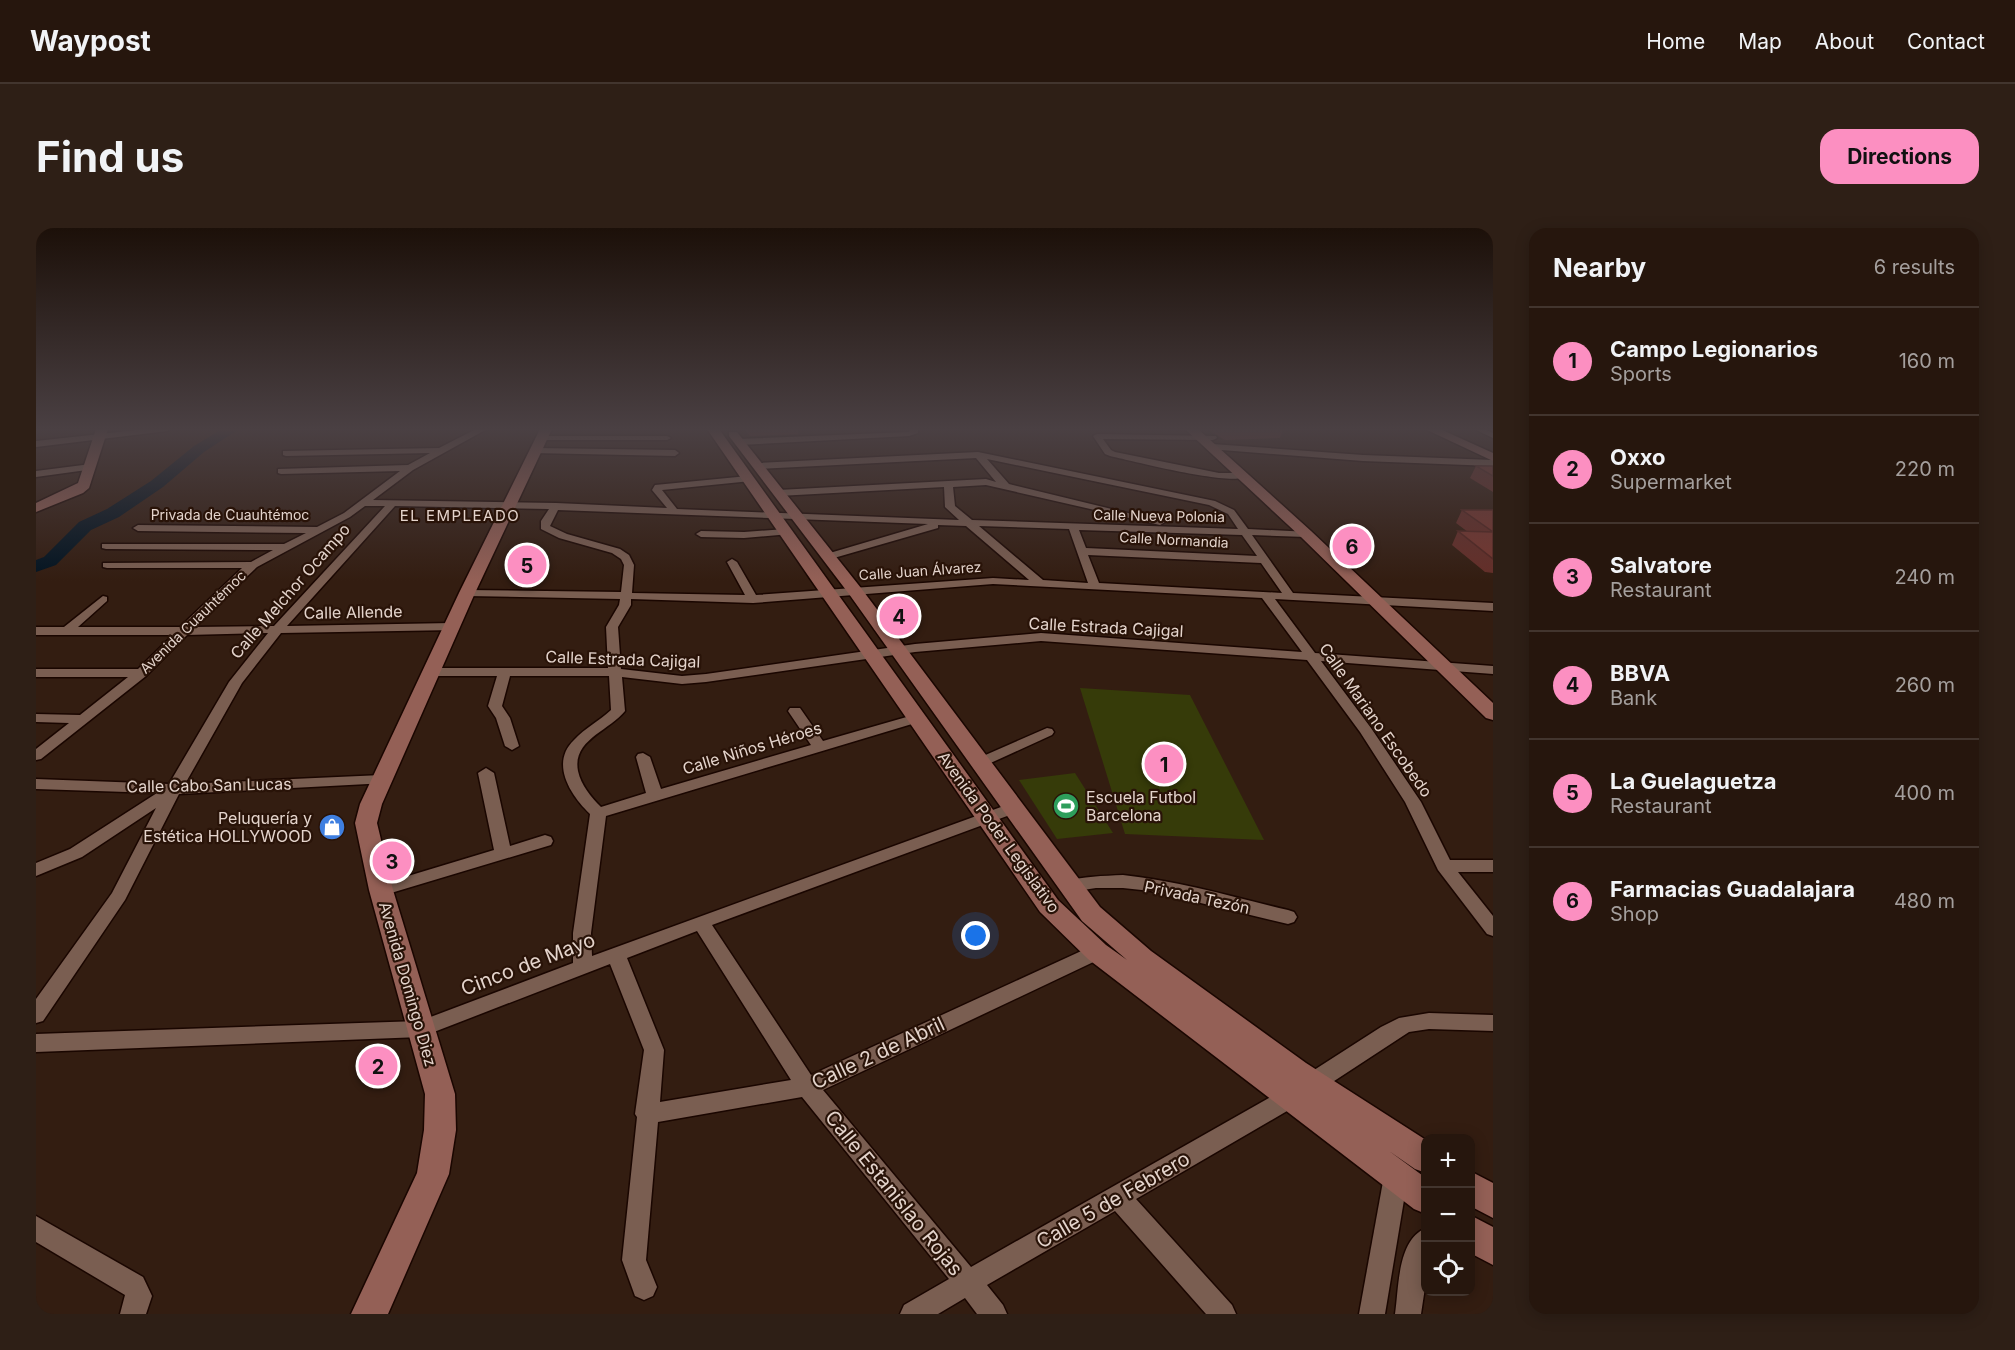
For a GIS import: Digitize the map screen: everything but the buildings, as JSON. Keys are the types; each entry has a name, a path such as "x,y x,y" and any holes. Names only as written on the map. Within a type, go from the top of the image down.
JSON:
{"main road":[{"path":"36,508 82,487 85,480"},
{"name":"Avenida Domingo Diez","path":"369,1314 433,1174 440,1130 440,1094 381,890 366,823 371,804 467,593 522,480"},
{"name":"Avenida Poder Legislativo","path":"749,480 827,557 855,591 1091,914 1301,1090 1396,1176 1421,1195"},
{"name":"Avenida Poder Legislativo","path":"765,480 830,593 1049,906 1097,951 1301,1090 1421,1156"},
{"path":"1247,480 1493,714"},
{"path":"1254,480 1392,601 1493,697"},
{"path":"1472,1188 1493,1202"},
{"path":"1475,1235 1493,1248"}],"street":[{"name":"Avenida Cuauhtémoc","path":"36,756 141,674 253,565 347,515 394,480"},
{"path":"674,511 657,490 658,487 740,480"},
{"path":"1000,480 1006,487"},
{"path":"1098,480 1212,503 1232,512 1289,595"},
{"path":"701,534 744,535 783,513 948,483 986,482 1185,530"},
{"path":"948,483 950,507 1039,582"},
{"name":"Calle Nueva Polonia","path":"363,503 783,513 968,523 1306,534"},
{"name":"Calle Melchor Ocampo","path":"36,1016 119,896 174,789 236,682 277,630 393,503"},
{"path":"556,506 545,527 551,532 603,546 625,557 630,573 625,605 612,627 618,711 596,731 578,743 573,749 570,765 577,788 598,813 582,933 584,968"},
{"path":"827,557 946,522"},
{"path":"1073,527 1094,585"},
{"name":"Privada de Cuauhtémoc","path":"138,528 321,530"},
{"path":"106,546 285,547"},
{"name":"Calle Normandia","path":"1081,551 1265,560"},
{"path":"732,562 753,600"},
{"path":"107,564 253,565"},
{"name":"Calle Juan Álvarez","path":"467,593 753,600 971,581 1039,582 1493,607"},
{"name":"Calle Mariano Escobedo","path":"1265,594 1366,731 1413,802 1444,866 1493,929"},
{"path":"586,610 593,595"},
{"path":"67,631 103,599"},
{"name":"Calle Allende","path":"36,631 182,632 452,627"},
{"name":"Calle Estrada Cajigal","path":"431,672 616,672 682,680 1009,639 1041,638 1493,670"},
{"path":"505,672 495,706 503,718 512,746"},
{"path":"36,673 141,674"},
{"path":"795,711 819,747"},
{"path":"36,718 84,719"},
{"name":"Calle Niños Héroes","path":"598,813 917,718"},
{"path":"979,763 1047,732"},
{"path":"642,757 655,796"},
{"path":"486,773 503,853"},
{"name":"Calle Cabo San Lucas","path":"36,784 174,789 382,780"},
{"path":"36,870 76,853 174,789"},
{"name":"Cinco de Mayo","path":"36,1043 421,1029 701,922 1012,808"},
{"path":"381,890 545,841"},
{"path":"1444,866 1493,866"},
{"name":"Privada Tezón","path":"1070,886 1085,882 1151,885 1288,917"},
{"name":"Calle Estanislao Rojas","path":"701,922 807,1087 994,1314"},
{"name":"Calle 2 de Abril","path":"646,1114 807,1087 1097,951"},
{"path":"616,955 654,1050 646,1114 634,1260 644,1287"},
{"name":"Calle 5 de Febrero","path":"913,1314 969,1284 1301,1090 1388,1033 1406,1024 1429,1021 1493,1023"},
{"path":"1372,1314 1396,1176"},
{"path":"1119,1197 1223,1314"},
{"path":"36,1228 134,1286 139,1296 133,1314"},
{"path":"1408,1314 1417,1252 1424,1242"}],"green space":[{"path":"1080,688 1190,695 1264,840 1125,834"},
{"name":"Escuela Futbol Barcelona","path":"1075,773 1113,833 1057,839 1019,780"}],"waterway":[{"path":"36,566 50,561 85,526 113,513 162,480"}],"place":[{"name":"Farmacias Guadalajara","path":"1352,546"},
{"name":"La Guelaguetza","path":"527,565"},
{"name":"BBVA","path":"899,616"},
{"name":"Campo Legionarios","path":"1164,764"},
{"name":"Escuela Futbol Barcelona","path":"1066,806"},
{"name":"Peluquería y Estética HOLLYWOOD","path":"332,827"},
{"name":"Salvatore","path":"392,861"},
{"name":"Oxxo","path":"378,1066"}],"district":[{"name":"EL EMPLEADO","path":"460,516"}]}
